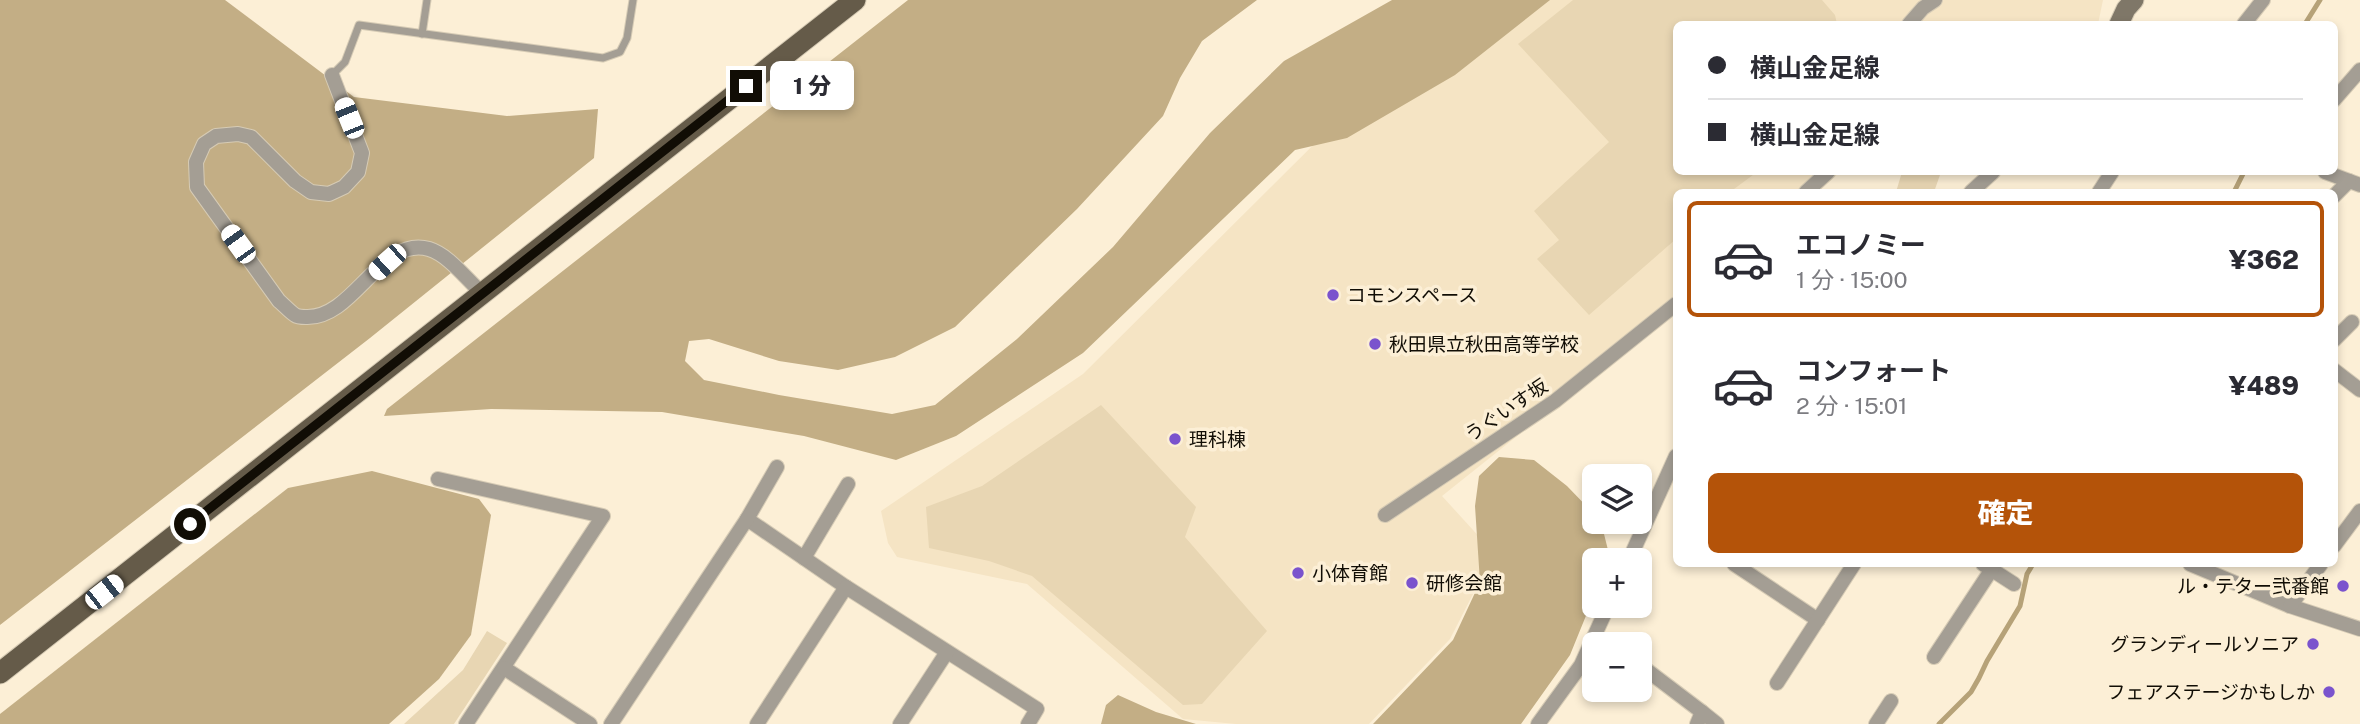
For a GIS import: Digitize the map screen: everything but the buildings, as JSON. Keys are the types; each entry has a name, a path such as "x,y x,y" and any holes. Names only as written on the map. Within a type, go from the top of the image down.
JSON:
{"main road":[{"path":"0,673 855,0"}],"street":[{"path":"1912,21 1935,0"},
{"path":"2120,21 2134,0"},
{"path":"2246,21 2263,0"},
{"path":"2338,95 2360,70"},
{"path":"332,75 362,153 358,172 344,187 329,194 311,192 295,181 251,137 237,134 216,136 204,144 196,162 197,187 279,301 296,316 317,317 329,312 402,251 418,248 430,250 443,257 483,294"},
{"path":"1809,189 1825,175"},
{"path":"1974,189 1990,175"},
{"path":"2333,175 2355,183"},
{"path":"2338,194 2355,183"},
{"name":"うぐいす坂","path":"1385,515 1555,401 1673,306"},
{"path":"2338,336 2352,322"},
{"path":"2338,373 2360,390"},
{"path":"1634,548 1673,463"},
{"path":"611,724 747,519 777,467"},
{"path":"439,479 603,516 466,724"},
{"path":"804,558 848,484"},
{"path":"2338,541 2360,511"},
{"path":"747,519 846,587 1037,709 1028,724"},
{"path":"1738,567 1818,620"},
{"path":"1777,682 1852,567"},
{"path":"1934,657 1986,567"},
{"path":"1988,567 2014,584"},
{"path":"2197,567 2290,606 2360,629"},
{"path":"2290,606 2320,567"},
{"path":"757,724 846,587"},
{"path":"1538,724 1581,665 1603,618"},
{"path":"900,724 947,652"},
{"path":"504,668 590,724"},
{"path":"1652,676 1700,718 1717,724"},
{"path":"1876,724 1891,701"}],"lane":[{"path":"422,34 427,0"},
{"path":"332,75 345,62 359,25 603,58 620,52 627,38 633,0"}],"shaded area":[{"path":"0,0 225,0 354,97 507,116 598,109 594,158 370,338 0,625"},
{"path":"908,0 1257,0 1202,41 1180,78 1163,116 1077,209 955,327 895,357 838,370 779,361 709,339 689,341 685,361 704,380 892,414 935,405 1017,339 1113,247 1210,133 1284,61 1392,0 1550,0 1455,75 1347,138 1295,150 1083,353 956,436 896,460 804,436 662,412 491,409 384,416 387,409"},
{"name":"秋田県立秋田高等学校","path":"1459,0 2103,0 2099,21 1673,21 1673,175 1837,175 1821,189 1673,189 1673,316 1442,496 1494,553 1450,639 1369,724 1236,724 1183,719 1027,584 897,557 888,543 881,511 1083,374"},
{"path":"1573,0 1822,0 1835,15 1836,21 1673,21 1673,175 1753,175 1734,189 1673,189 1673,242 1589,315 1537,259 1559,240 1534,211 1609,142 1518,44"},
{"path":"1901,175 1940,175 1935,189 1897,189"},
{"path":"1101,405 1196,507 1185,537 1267,631 1202,704 1183,705 1032,576 989,561 929,548 926,507 982,486"},
{"path":"1499,457 1534,460 1582,502 1582,534 1604,534 1608,548 1582,548 1582,618 1585,618 1570,655 1521,724 1373,724 1453,640 1480,582 1475,506 1479,476"},
{"path":"372,471 479,499 491,515 471,635 439,679 389,724 0,724 0,714 288,488"},
{"path":"487,631 507,643 454,724 404,724 463,670"},
{"path":"1118,695 1156,712 1196,724 1101,724 1106,705"}],"waterway":[{"path":"2307,21 2320,0"},
{"path":"2236,189 2242,175"},
{"path":"1939,724 1971,692 2020,606 2027,574 2031,567"}],"place":[{"name":"コモンスペース","path":"1333,295"},
{"name":"秋田県立秋田高等学校","path":"1375,344"},
{"name":"理科棟","path":"1175,439"},
{"name":"小体育館","path":"1298,573"},
{"name":"研修会館","path":"1412,583"},
{"name":"ル・テター弐番館","path":"2343,586"},
{"name":"グランディールソニア","path":"2313,644"},
{"name":"フェアステージかもしか","path":"2329,692"}],"route":[{"path":"190,524 746,86"}]}
